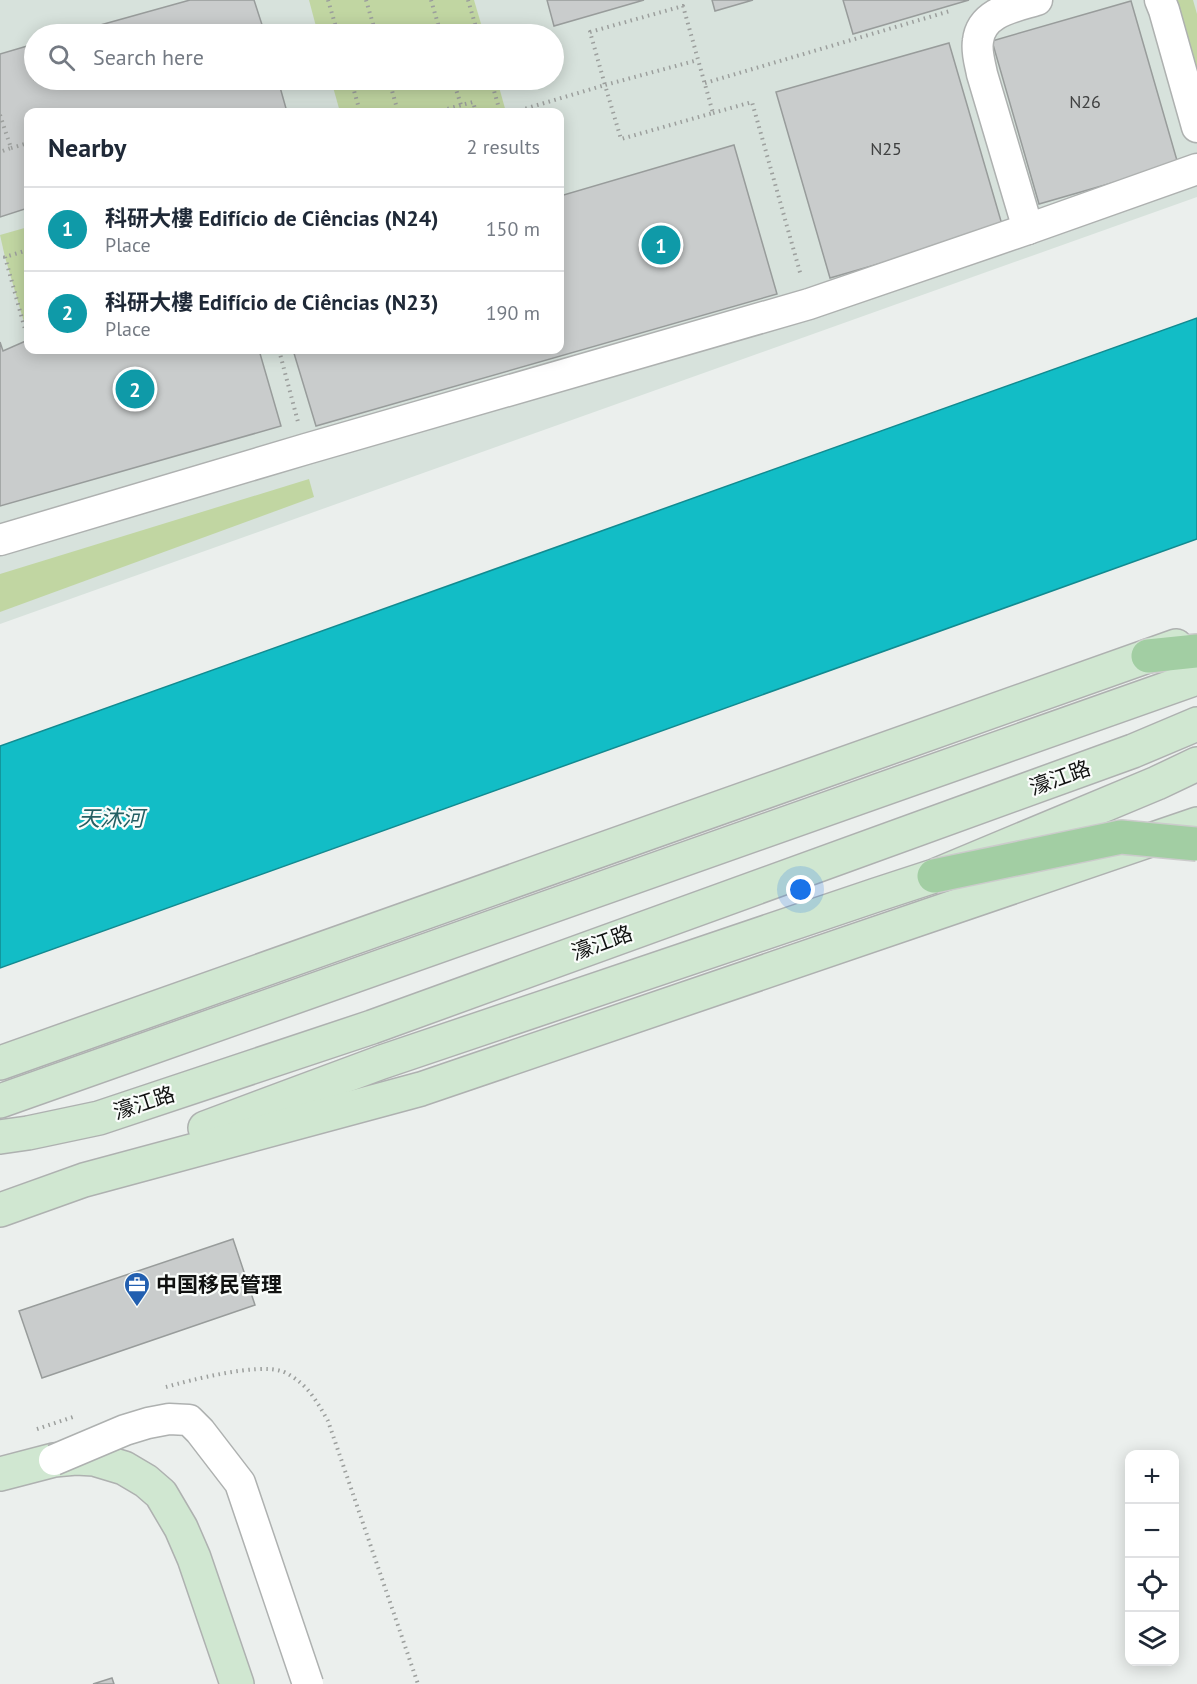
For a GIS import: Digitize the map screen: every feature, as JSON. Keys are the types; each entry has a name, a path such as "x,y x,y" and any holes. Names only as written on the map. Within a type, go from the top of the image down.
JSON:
{"main road":[{"path":"0,1063 1197,639"},
{"path":"1148,656 1197,651"},
{"path":"0,1101 1197,678"},
{"name":"濠江路","path":"0,1137 99,1118 372,1027 1133,751 1197,724"},
{"name":"濠江路","path":"84,1180 195,1132 381,1062 934,876 1197,764"},
{"path":"0,1210 84,1180 421,1089 1197,824"},
{"path":"934,876 1120,837 1197,844"},
{"path":"4,1472 54,1460 94,1459 124,1468 146,1481 160,1494 181,1528 194,1558 237,1684"}],"street":[{"path":"1028,229 982,74 977,41 980,31 993,16 1037,0"},
{"path":"1160,0 1197,127"},
{"path":"0,540 809,304 1028,229 1196,166"},
{"path":"54,1460 141,1425 169,1419 189,1420 240,1483 308,1684"}],"path":[{"path":"327,0 335,24"},
{"path":"366,0 373,24"},
{"path":"431,0 438,24"},
{"path":"468,0 475,24"},
{"path":"712,112 683,6 590,32 621,139 752,102 809,304"},
{"path":"705,83 950,11"},
{"path":"527,108 698,60"},
{"path":"354,90 359,108"},
{"path":"392,90 397,108"},
{"path":"456,90 461,105"},
{"path":"494,90 499,108"},
{"path":"450,108 473,102 475,108"},
{"path":"0,115 11,148"},
{"path":"0,152 24,144"},
{"path":"24,251 5,257 24,326"},
{"path":"280,354 306,449"}],"shaded area":[{"path":"0,0 1197,0 1197,197 0,624"}],"green space":[{"path":"309,0 474,0 481,24 315,24"},
{"path":"1172,0 1193,0 1197,14 1197,90"},
{"path":"334,90 500,90 505,108 339,108"},
{"path":"24,228 24,322 5,257 0,235"},
{"path":"309,479 314,497 0,612 0,574"}],"water":[{"name":"天沐河","path":"1197,318 1197,539 0,968 0,746"}],"building":[{"path":"190,0 254,0 262,24 104,24"},
{"path":"547,0 644,0 561,24 553,24"},
{"path":"712,0 753,0 715,11"},
{"path":"843,0 969,0 853,34"},
{"path":"1131,1 1178,164 1039,204 992,41"},
{"path":"949,43 1003,228 830,278 776,92"},
{"path":"24,47 24,90 281,90 286,108 24,108 24,209 0,217 0,54"},
{"path":"734,145 777,294 316,426 294,354 564,354 564,195"},
{"path":"0,342 3,351 24,342 24,354 260,354 281,426 0,506"},
{"name":"中国移民管理","path":"233,1239 255,1305 42,1378 19,1311"},
{"path":"112,1678 114,1684 93,1684"}],"place":[{"name":"科研大樓 Edifício de Ciências (N24)","path":"661,245"},
{"name":"科研大樓 Edifício de Ciências (N23)","path":"135,389"},
{"name":"中国移民管理","path":"137,1308"}]}
